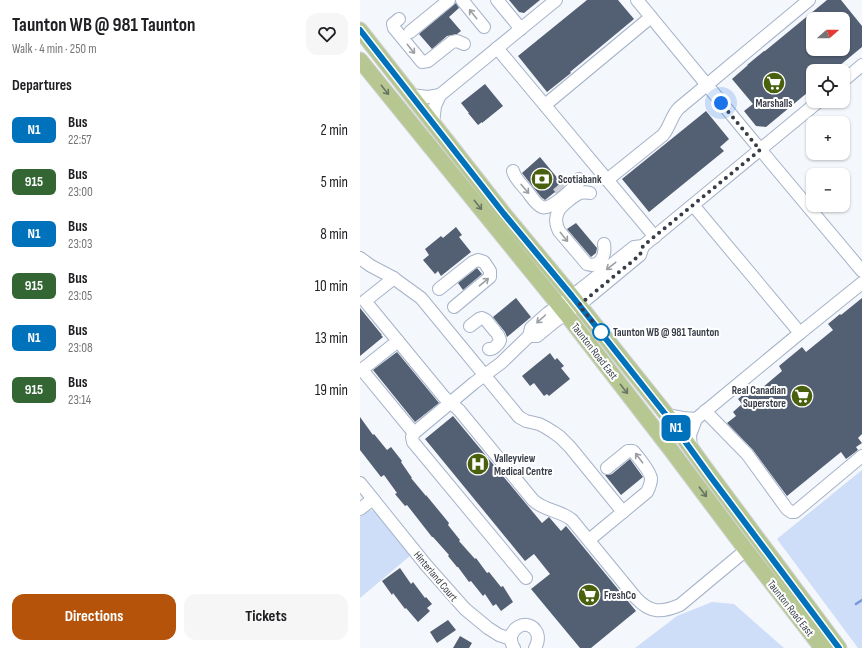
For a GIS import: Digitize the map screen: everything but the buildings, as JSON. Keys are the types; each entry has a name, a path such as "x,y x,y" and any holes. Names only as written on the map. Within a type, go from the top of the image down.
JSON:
{"main road":[{"name":"Taunton Road East","path":"360,30 504,214 575,300 666,415 839,648"},
{"name":"Taunton Road East","path":"360,60 562,309 822,648"}],"street":[{"path":"410,32 449,0"},
{"path":"462,0 484,27"},
{"path":"497,0 521,29"},
{"path":"433,123 435,106 440,95 556,0"},
{"path":"637,0 706,85 862,271"},
{"path":"607,180 663,135 677,110 810,0"},
{"path":"545,104 650,17"},
{"path":"399,19 393,24 394,28 422,62 428,61 452,42 457,41 464,44"},
{"path":"497,48 654,237"},
{"path":"850,75 862,66"},
{"path":"411,94 428,96 440,95"},
{"path":"526,578 413,442 412,437 414,433 501,363 529,336 531,328 548,313 562,309 640,255 643,246 811,108"},
{"path":"513,171 516,178 539,205 543,208 551,206 574,187 579,182 578,178 545,204 539,205"},
{"path":"586,192 577,194 559,210 556,223 558,229 587,264 595,264 602,258 605,251 604,244"},
{"path":"693,205 800,333"},
{"path":"360,258 371,266 387,273 423,300 519,418 545,427 556,434 602,473 623,512"},
{"path":"439,289 476,260 484,262 490,271 490,277 454,307"},
{"path":"394,278 365,301 444,397 459,410 536,502 569,517 644,606 654,610 665,610 680,605 746,550"},
{"path":"691,450 690,434 701,415 862,283"},
{"path":"470,326 479,319 484,318 500,340 499,343 492,349 489,349"},
{"path":"398,340 364,368 363,371 414,433"},
{"path":"666,415 683,418 701,415"},
{"path":"701,415 746,454 791,512 795,512 862,456"},
{"path":"589,540 647,492 650,486 651,478 649,472 633,451 628,451 602,473"},
{"name":"Hinterland Court","path":"360,482 426,565 465,610 488,628 513,643 514,630 525,625 533,628 538,636 535,648"},
{"path":"360,509 373,499"}],"shaded area":[{"path":"862,470 862,648 858,648 777,539"},
{"path":"371,510 376,512 411,555 360,598 360,517 367,511"},
{"path":"712,602 734,604 784,648 635,648 677,616"}],"waterway":[{"path":"856,604 862,600"}],"tunnel":[{"path":"557,194 565,187"}],"bus line":[{"name":"N1","path":"360,30 504,214 572,296 666,415 839,648"}],"place":[{"name":"Marshalls","path":"774,83"},
{"name":"Scotiabank","path":"542,179"},
{"name":"Taunton WB @ 981 Taunton","path":"601,332"},
{"name":"Real Canadian Superstore","path":"802,396"},
{"name":"Valleyview Medical Centre","path":"478,464"},
{"name":"FreshCo","path":"589,595"}],"route":[{"path":"601,332 579,305 640,255 643,246 760,150 721,103"}]}
